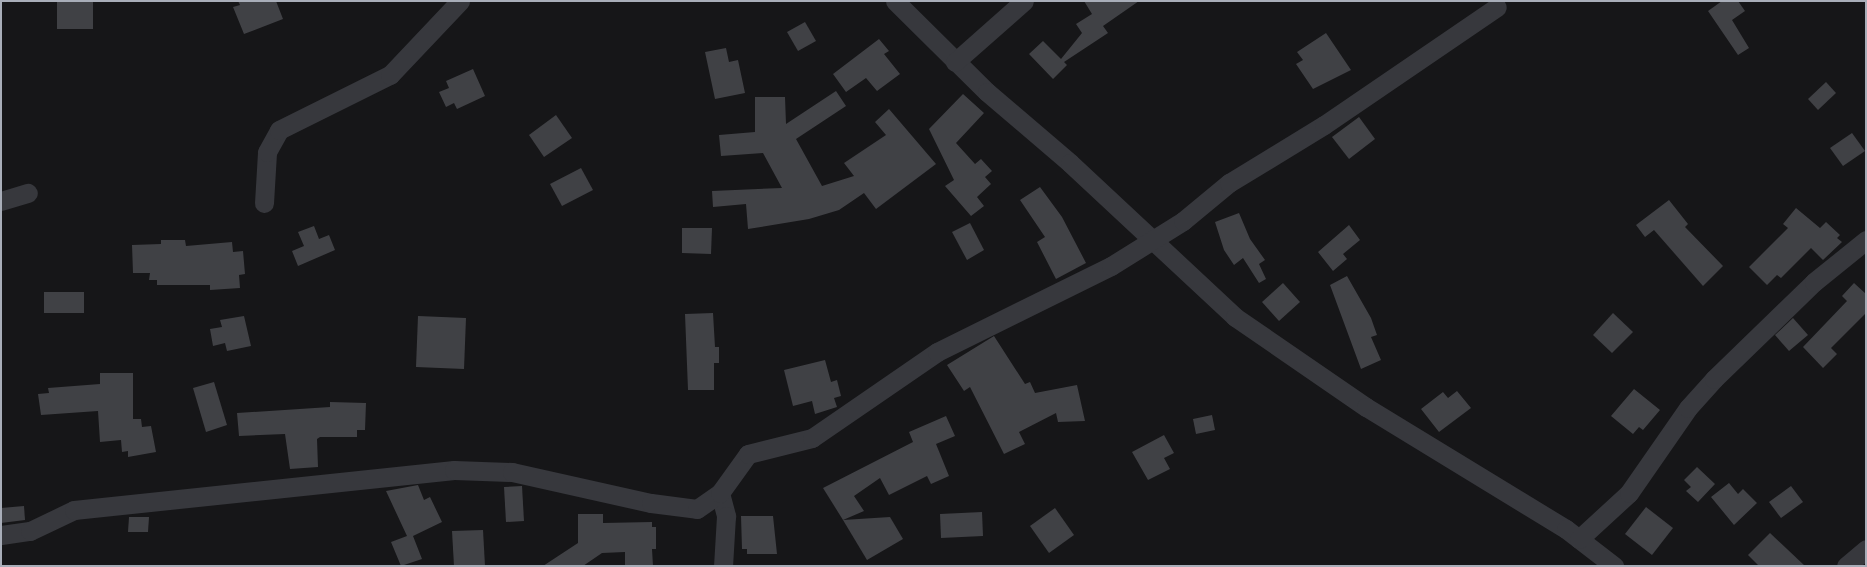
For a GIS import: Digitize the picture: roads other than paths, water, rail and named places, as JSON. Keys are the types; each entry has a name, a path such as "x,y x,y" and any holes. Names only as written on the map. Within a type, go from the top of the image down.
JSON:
{"street":[{"path":"264,203 267,152 279,130 390,75 460,1"},
{"path":"895,1 956,62 1154,240 1213,298 1269,342 1583,543 1614,566"},
{"path":"956,62 1024,1"},
{"path":"1,535 30,531 74,510 404,472 512,472 680,508 697,509 720,493 740,461 753,452 812,438 937,352 1111,266 1154,240 1229,183 1324,125 1497,7"},
{"path":"1,201 28,193"},
{"path":"1583,543 1629,493 1688,408 1714,379 1814,282 1866,240"},
{"path":"720,493 726,516 723,566"},
{"path":"1583,543 1592,566"},
{"path":"1846,566 1866,549"}]}
